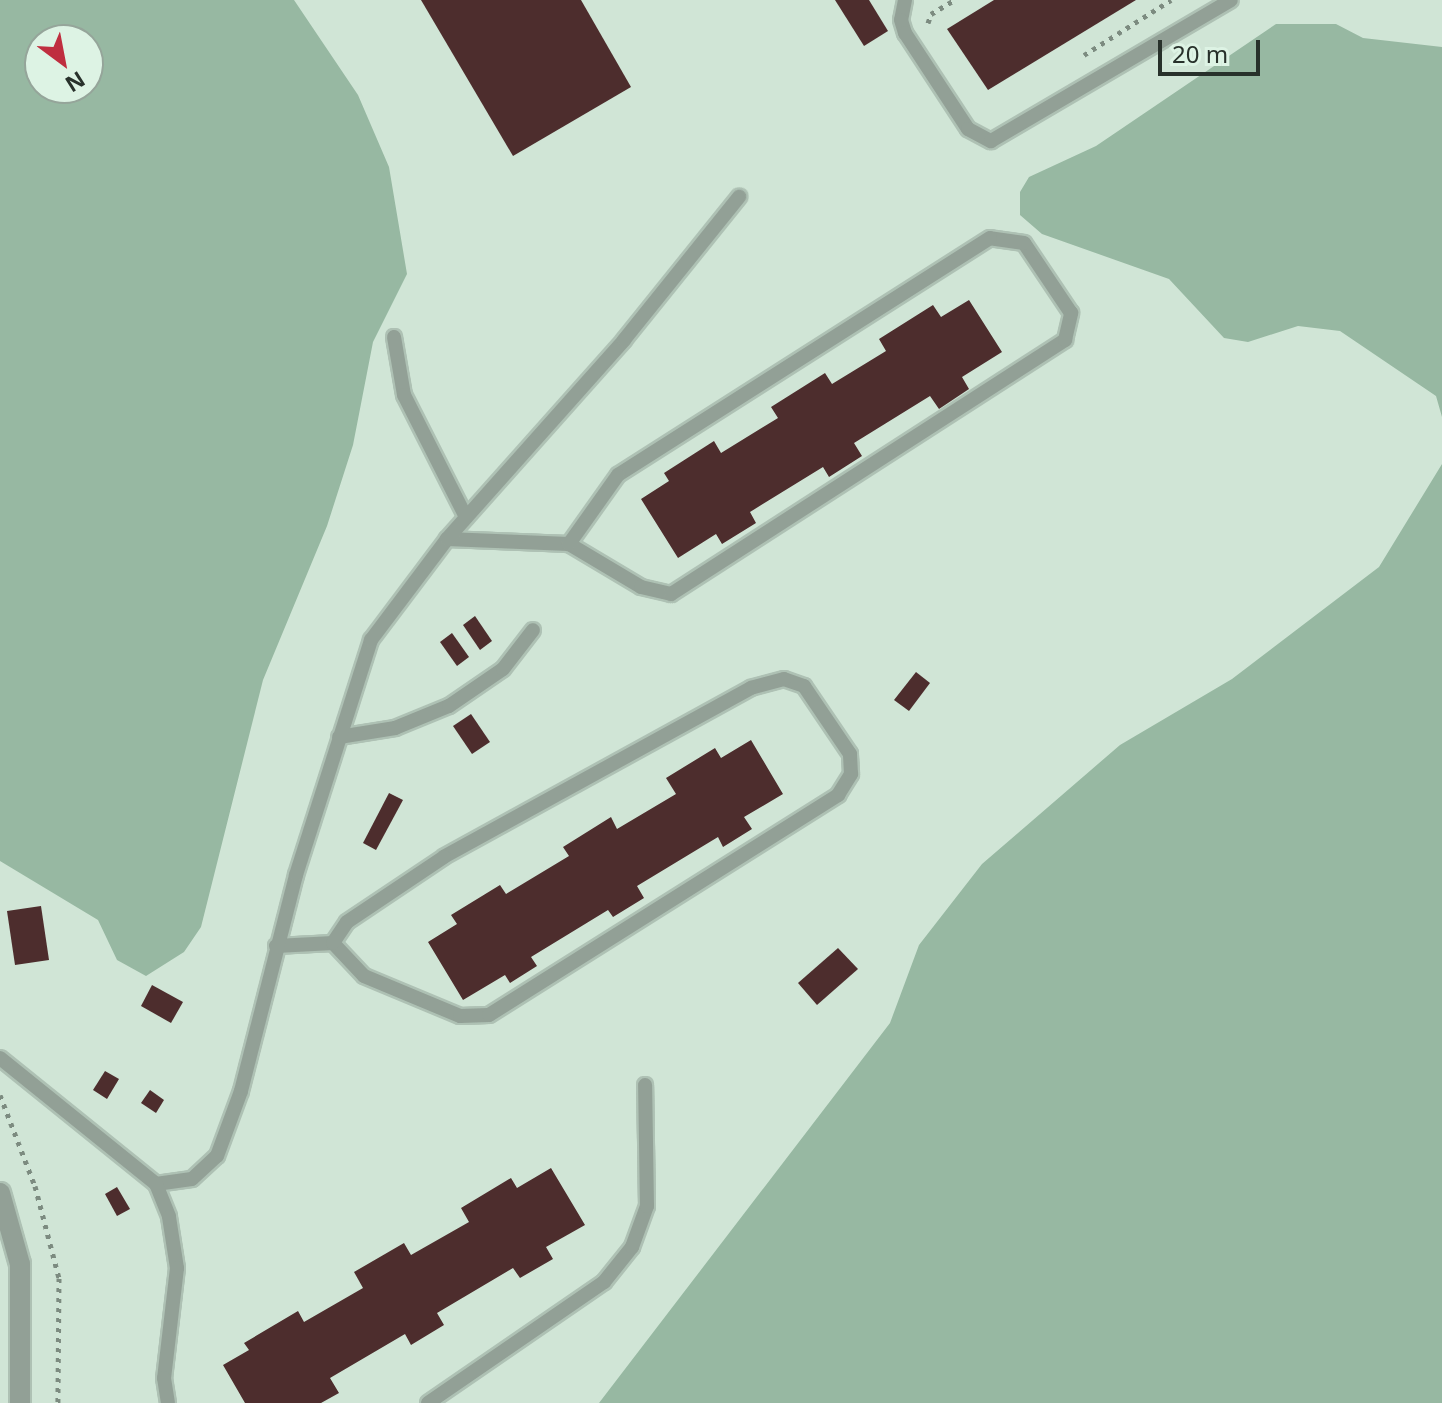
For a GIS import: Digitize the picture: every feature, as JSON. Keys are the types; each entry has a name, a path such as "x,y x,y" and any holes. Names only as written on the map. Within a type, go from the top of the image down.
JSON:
{"street":[{"path":"0,1193 20,1264 20,1403"}],"lane":[{"path":"905,0 901,20 905,33 968,129 991,141 1231,0"},
{"path":"156,1184 192,1179 217,1156 241,1091 276,946 371,640 447,539 624,340 739,197"},
{"path":"447,539 569,544 641,587 671,594 1065,340 1071,313 1024,243 990,238 618,475 569,544"},
{"path":"394,337 404,395 466,517"},
{"path":"339,737 395,728 449,706 503,669 533,630"},
{"path":"276,946 333,943 364,976 460,1016 489,1015 838,795 851,774 850,754 804,686 784,679 751,688 444,857 347,922 333,943"},
{"path":"0,1058 156,1184 169,1217 177,1268 164,1378 168,1403"},
{"path":"428,1403 604,1282 632,1247 647,1206 645,1085"}],"path":[{"path":"931,31 931,14 954,0"},
{"path":"1069,64 1171,0"}],"green space":[{"path":"0,0 294,0 358,95 389,167 407,274 373,342 353,445 327,526 263,680 201,927 184,952 146,976 117,960 98,920 0,861"},
{"path":"1276,24 1336,24 1363,38 1442,47 1442,417 1436,396 1340,331 1298,326 1248,342 1224,338 1169,279 1042,234 1020,215 1020,192 1029,177 1096,146"},
{"path":"1442,464 1442,1403 599,1403 890,1023 919,945 982,864 1120,745 1232,679 1379,567"}],"building":[{"path":"421,0 581,0 631,87 513,156"},
{"path":"835,0 869,0 888,31 864,46"},
{"path":"994,0 1136,0 988,90 947,29"},
{"path":"969,300 1002,352 962,377 969,389 939,409 930,396 854,443 862,456 829,477 823,467 750,512 756,523 722,544 716,534 678,558 641,499 669,481 664,473 714,441 721,453 778,418 771,407 825,373 832,384 886,351 879,339 933,305 941,317"},
{"path":"475,616 492,641 480,650 463,625"},
{"path":"452,633 469,657 457,666 440,642"},
{"path":"916,672 930,683 909,711 894,700"},
{"path":"471,714 490,742 472,754 453,726"},
{"path":"751,740 783,794 744,817 752,829 723,847 718,837 637,886 644,898 613,917 608,910 531,957 537,966 510,983 505,975 463,1000 428,942 457,924 451,915 500,885 506,894 569,856 563,847 611,817 617,829 676,794 666,778 715,748 721,758"},
{"path":"389,793 403,800 376,850 363,843"},
{"path":"41,906 49,960 15,965 7,911"},
{"path":"838,948 858,969 817,1005 798,983"},
{"path":"152,985 183,1002 171,1023 141,1006"},
{"path":"105,1071 119,1079 107,1099 93,1090"},
{"path":"150,1090 164,1100 156,1113 141,1103"},
{"path":"551,1168 585,1225 546,1247 553,1259 520,1278 513,1268 437,1313 444,1325 411,1345 405,1334 330,1378 339,1393 321,1403 245,1403 223,1365 249,1350 244,1343 298,1311 304,1322 363,1288 354,1272 404,1243 411,1255 469,1222 461,1208 511,1178 517,1188"},
{"path":"117,1187 130,1209 117,1216 105,1194"}]}
